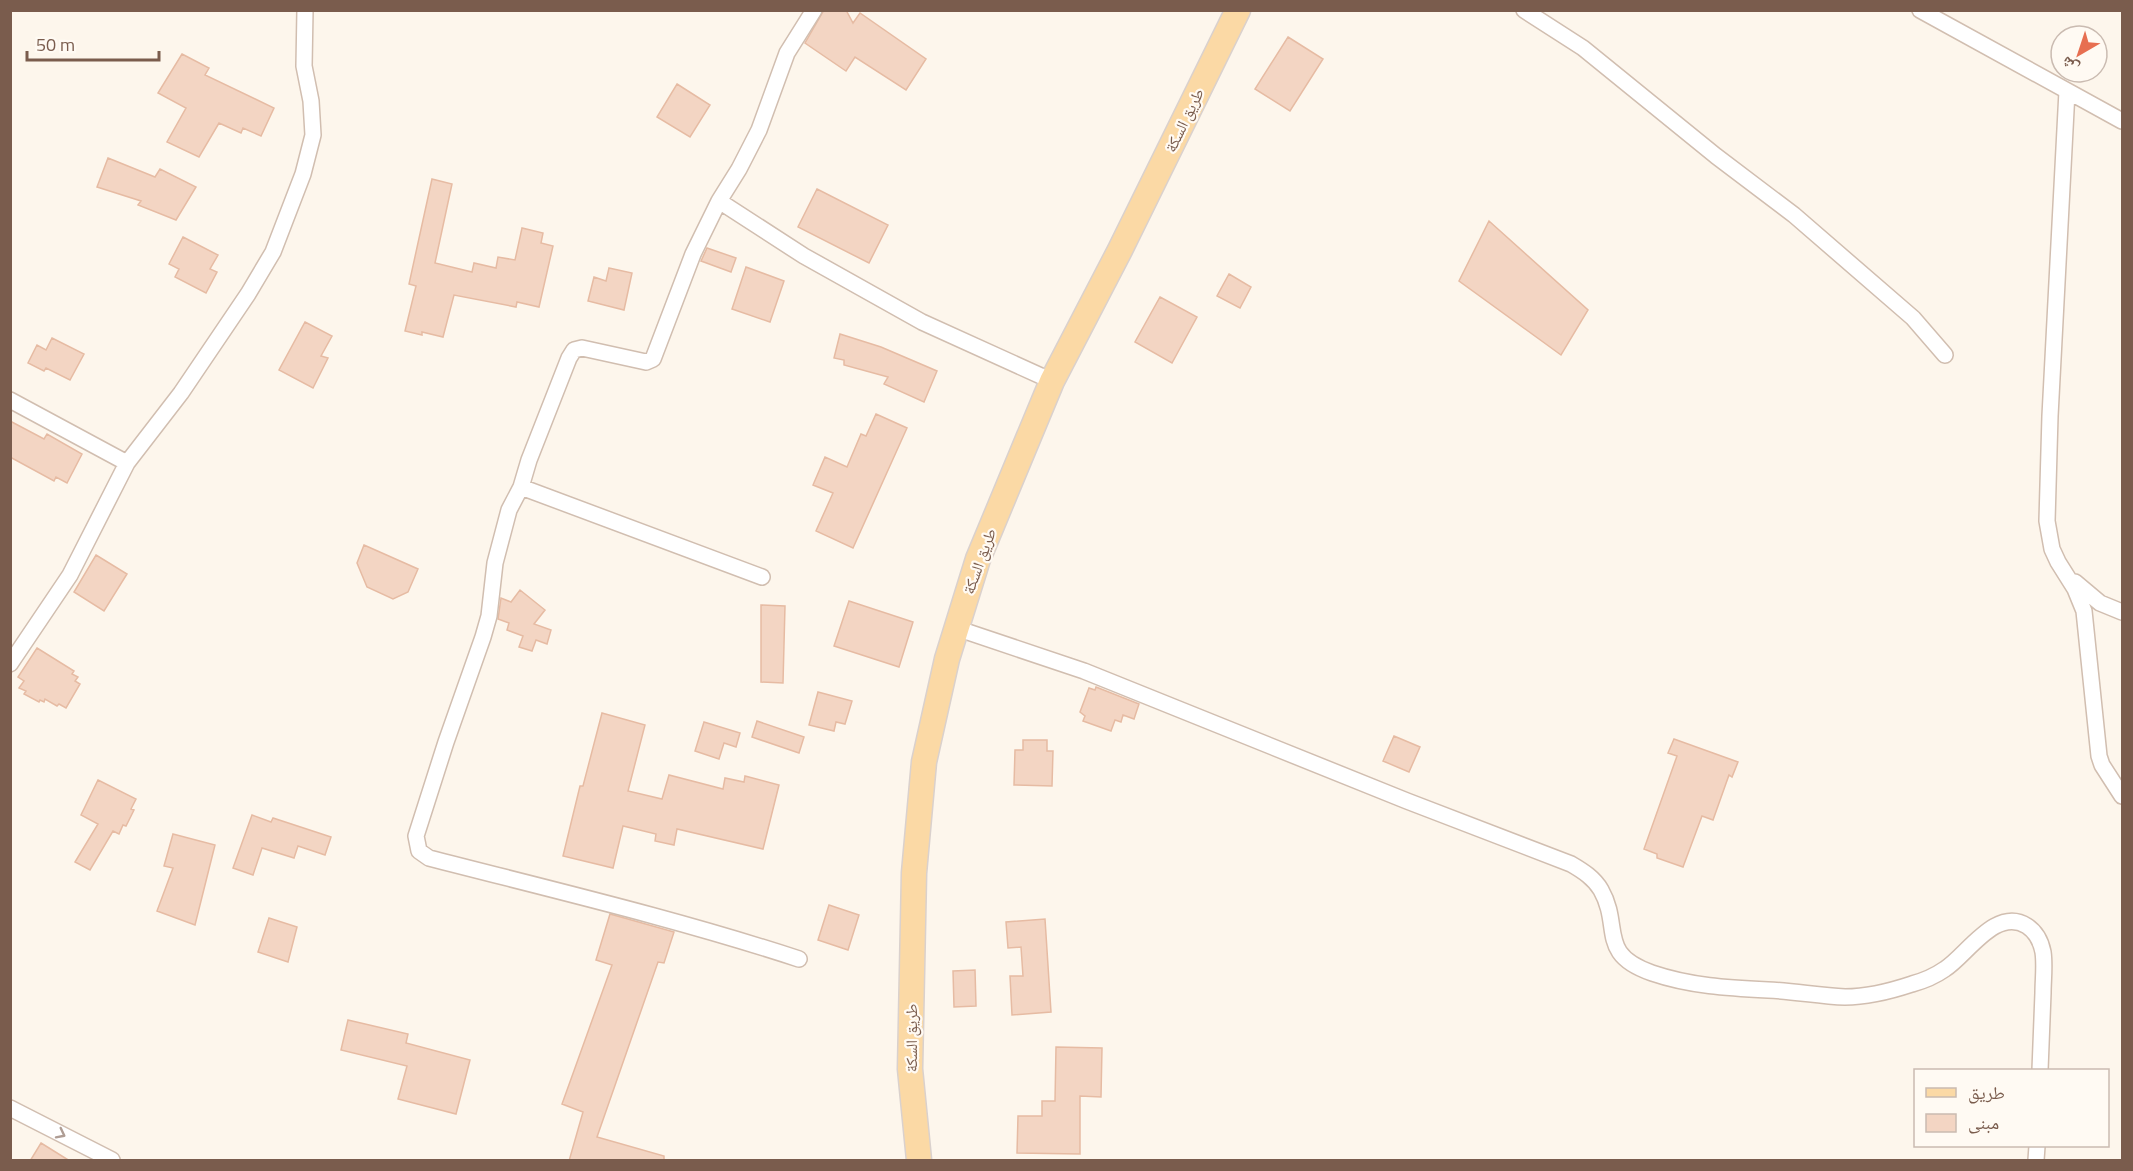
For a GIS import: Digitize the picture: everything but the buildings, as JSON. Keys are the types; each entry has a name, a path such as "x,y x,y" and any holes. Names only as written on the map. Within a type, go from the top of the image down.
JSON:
{"main road":[{"name":"طريق السكة","path":"919,1161 910,1068 914,873 924,762 947,659 978,560 1052,381 1120,250 1238,10"}],"street":[{"path":"10,664 70,575 127,463 181,393 248,294 273,252 303,174 313,135 311,101 304,66 305,10"},
{"path":"799,959 680,923 429,858 419,851 416,836 483,638 489,616 495,563 509,510 521,487 529,460 569,358 574,350 582,348 646,362 653,359 693,254 719,201 759,130 787,53 814,10"},
{"path":"1524,10 1583,48 1716,156 1794,215 1913,318 1945,355"},
{"path":"1920,10 2122,121"},
{"path":"2067,91 2050,416 2047,521 2052,549 2081,601 2086,624 2087,656 2099,756 2102,765 2122,796"},
{"path":"719,201 804,256 922,322 1052,381"},
{"path":"10,399 127,463"},
{"path":"521,487 762,577"},
{"path":"2067,575 2100,603 2122,612"},
{"path":"956,628 1084,671 1407,801 1571,864 1588,875 1602,891 1609,913 1613,940 1623,957 1631,964 1652,973 1688,983 1730,989 1845,997 1870,995 1912,984 1945,969 1983,934 1998,925 2015,922 2026,925 2036,934 2044,954 2040,1069"},
{"path":"10,1108 112,1161"}]}
